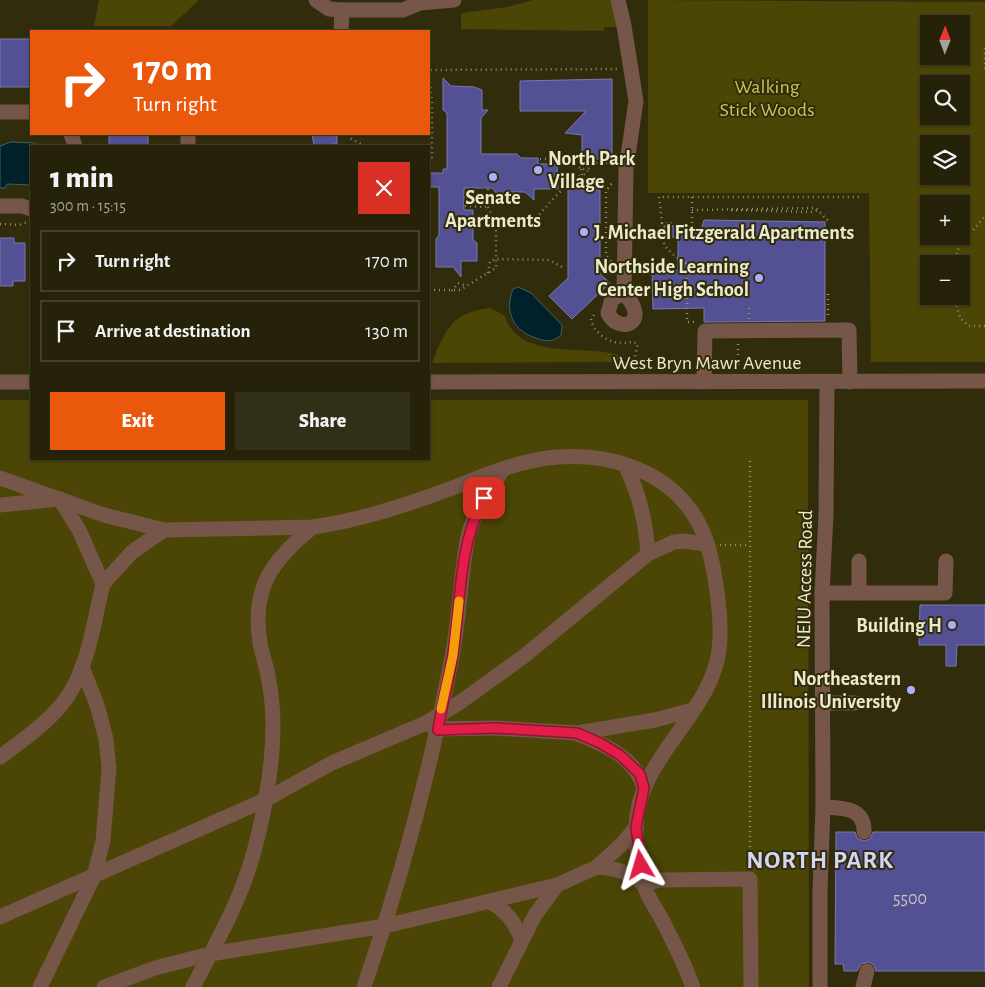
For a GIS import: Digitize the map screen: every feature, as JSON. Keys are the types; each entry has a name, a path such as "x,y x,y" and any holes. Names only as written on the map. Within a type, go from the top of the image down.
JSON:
{"street":[{"path":"316,0 329,9 342,10 403,10 420,3 454,0"},
{"path":"618,0 632,67 636,101 626,169 624,293"},
{"path":"341,30 342,10"},
{"path":"0,112 30,112"},
{"path":"0,206 22,206 30,209"},
{"path":"704,382 704,331 850,330 850,382"},
{"name":"West Bryn Mawr Avenue","path":"430,382 985,381"},
{"path":"0,382 30,382"},
{"name":"NEIU Access Road","path":"820,987 820,891 823,807 822,593 826,514 826,382"},
{"path":"0,478 104,515 164,530 313,527 366,516 531,460 582,456 625,465 651,474 676,493 702,529 720,614 720,641 715,667 707,688 664,752 644,788 636,827 643,884 685,965 693,987"},
{"path":"625,465 636,486 643,509 648,554"},
{"path":"364,987 415,827 435,723 453,655 469,532 475,516 503,469"},
{"path":"0,505 60,500"},
{"path":"60,500 79,530 103,584"},
{"path":"193,987 243,885 269,779 273,716 268,676 260,644 257,608 263,585 273,564 289,546 313,527"},
{"path":"0,757 42,725 68,696 82,667 103,584 132,552 164,530"},
{"path":"0,917 265,800 332,763 435,723 523,658 648,554 674,542 684,540 706,544"},
{"path":"859,561 859,593"},
{"path":"822,593 945,593 946,561"},
{"path":"40,987 94,876 103,841 109,768 106,739 100,714 82,667"},
{"path":"822,703 855,703"},
{"path":"435,723 577,733 655,720 692,710"},
{"path":"577,733 600,743 626,760 640,774 644,788"},
{"path":"823,807 850,809 858,813 862,818 864,832"},
{"path":"104,987 154,968 210,954 385,926 557,885 597,867 623,843 636,827"},
{"path":"597,867 618,869 635,877 643,884"},
{"path":"643,884 661,880 750,879 751,987"},
{"path":"499,987 542,902 557,885"},
{"path":"490,902 508,914 519,931 522,941"},
{"path":"863,987 867,971"}],"path":[{"path":"985,48 985,71"},
{"path":"430,70 624,70"},
{"path":"430,84 432,160 430,159"},
{"path":"350,135 350,138 362,145"},
{"path":"540,159 596,160 596,163"},
{"path":"572,160 581,169 584,187"},
{"path":"496,223 532,222 567,186 582,174 586,174 588,169 596,163 617,162"},
{"path":"581,169 588,169"},
{"path":"616,177 606,191 606,256 617,267"},
{"path":"430,290 460,290 496,268 496,223 488,207 488,189"},
{"path":"704,264 683,263 661,241 662,223 659,197 860,196"},
{"path":"662,223 679,224 679,228 692,228 692,197"},
{"path":"488,202 500,202"},
{"path":"465,206 488,207"},
{"path":"692,210 816,208 829,222"},
{"path":"957,255 959,247 985,216"},
{"path":"0,224 20,225 30,222"},
{"path":"488,273 490,261 496,259 549,260 564,268"},
{"path":"687,264 687,322 704,322"},
{"path":"452,290 458,283 468,286"},
{"path":"828,294 828,323"},
{"path":"956,305 960,318 969,326 985,326"},
{"path":"743,323 749,323 748,308"},
{"path":"598,309 591,319 597,332 608,340 638,344 633,364"},
{"path":"750,458 750,879"},
{"path":"706,544 749,545"}],"green space":[{"path":"99,0 199,0 171,26 94,26"},
{"path":"533,0 611,0 617,27 604,27 604,31 461,29 461,13 508,7"},
{"name":"Walking Stick Woods","path":"648,0 985,2 985,362 871,362 869,193 648,193"},
{"path":"490,308 505,316 513,330 524,340 555,348 606,352 621,356 625,362 432,363 446,332 458,318 477,310"},
{"path":"0,400 30,400 30,460 430,460 430,400 808,400 809,987 0,987"}],"water":[{"path":"11,142 40,145 30,145 30,185 7,184 5,188 0,188 0,146"},
{"path":"518,287 531,293 562,325 561,335 549,341 543,340 528,335 516,325 510,312 510,297 513,289"}],"building":[{"path":"0,39 30,39 30,87 0,87"},
{"name":"Senate Apartments","path":"443,78 451,86 474,87 482,90 482,110 488,110 481,118 481,154 517,154 521,158 538,158 538,164 557,164 558,189 534,189 534,200 525,192 507,192 507,205 492,188 464,188 464,210 473,210 473,240 477,243 477,261 461,261 461,277 453,267 436,267 436,239 439,235 439,187 430,187 430,173 443,173 443,169 447,169 447,113 443,110"},
{"path":"612,79 612,159 582,159 582,135 565,133 586,111 520,111 520,81"},
{"path":"109,135 148,135 148,145 109,145"},
{"path":"312,135 337,135 337,144 314,145"},
{"name":"J. Michael Fitzgerald Apartments","path":"568,189 600,190 600,274 610,283 572,319 549,296 568,278"},
{"path":"704,220 825,222 825,321 704,322 704,308 653,309 652,271 678,270 678,230 701,230"},
{"path":"664,226 677,226 678,237 664,237"},
{"path":"0,238 14,238 14,243 25,243 25,281 13,281 13,286 0,286"},
{"name":"Building H","path":"920,605 985,605 985,645 957,645 956,666 946,666 946,645 919,645"},
{"path":"836,832 855,832 857,838 864,841 870,839 873,832 985,832 985,971 876,971 874,965 869,962 861,964 857,971 844,971 843,964 835,964"}],"slow traffic":[{"path":"441,709 453,655 459,601"}],"place":[{"name":"North Park Village","path":"538,170"},
{"name":"Senate Apartments","path":"493,177"},
{"name":"J. Michael Fitzgerald Apartments","path":"584,232"},
{"name":"Northside Learning Center High School","path":"759,278"},
{"name":"Building H","path":"952,625"},
{"name":"Northeastern Illinois University","path":"911,690"}],"district":[{"name":"NORTH PARK","path":"820,859"}],"route":[{"path":"484,498 469,532 465,550 453,655 438,730 495,728 577,733 600,743 620,755 640,774 644,788 636,827 641,865"}]}
